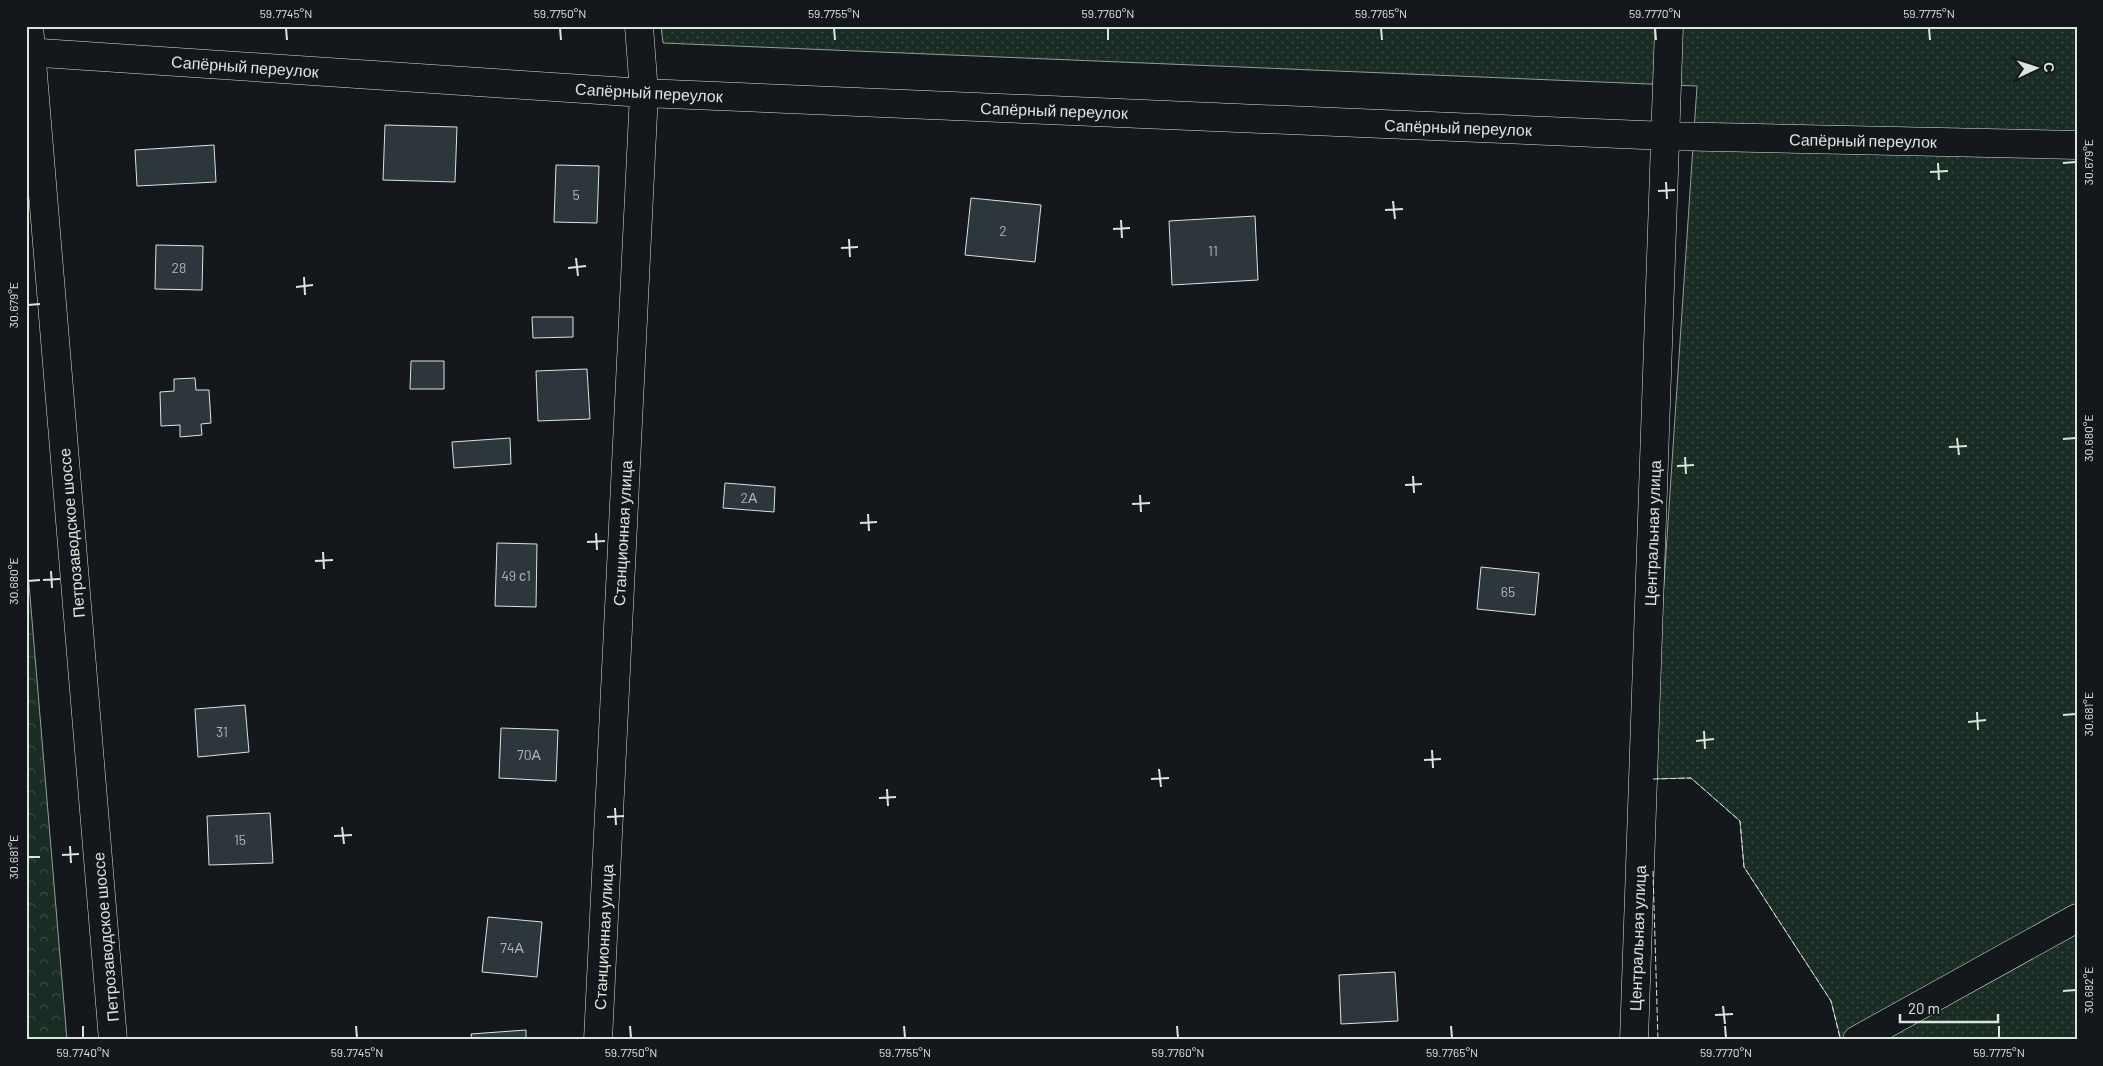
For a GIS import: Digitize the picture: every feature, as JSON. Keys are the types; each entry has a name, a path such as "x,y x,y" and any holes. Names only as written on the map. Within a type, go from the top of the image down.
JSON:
{"street":[{"name":"Станционная улица","path":"598,1040 644,93 639,26"},
{"name":"Центральная улица","path":"1634,1040 1667,136 1669,26"},
{"name":"Сапёрный переулок","path":"29,43 644,93 1667,136 2077,146"},
{"name":"Петрозаводское шоссе","path":"29,43 113,1040"},
{"path":"1856,1040 2077,918"}],"green space":[{"path":"661,26 2077,26 2077,1040 1841,1040 1831,1001 1744,867 1740,821 1691,778 1651,779 1697,86 663,43"},
{"path":"26,548 67,1040 26,1040"}],"building":[{"path":"385,125 457,127 455,182 383,180"},
{"path":"214,145 216,182 137,186 135,150"},
{"path":"556,165 599,166 597,223 554,222"},
{"path":"971,198 1041,205 1035,262 965,255"},
{"path":"1255,216 1258,280 1172,285 1169,221"},
{"path":"156,245 203,246 202,290 155,289"},
{"path":"532,317 573,317 573,337 533,338"},
{"path":"411,361 444,361 444,389 410,389"},
{"path":"587,369 590,419 538,421 536,371"},
{"path":"195,378 196,390 209,390 211,423 201,424 202,435 180,437 180,425 161,426 160,392 174,391 174,379"},
{"path":"510,438 511,464 454,468 452,442"},
{"path":"725,483 775,487 774,512 723,508"},
{"path":"497,543 537,544 536,607 495,606"},
{"path":"1481,567 1539,573 1535,615 1477,609"},
{"path":"245,705 249,752 198,757 195,709"},
{"path":"501,728 558,730 556,781 499,778"},
{"path":"270,813 273,863 209,865 207,816"},
{"path":"488,917 542,922 537,977 482,972"},
{"path":"1395,972 1398,1021 1341,1024 1339,975"},
{"path":"526,1030 526,1040 472,1040 471,1034"}],"fence":[{"path":"1653,779 1691,778 1740,821 1744,867 1831,1001 1840,1038 1838,1040"},
{"path":"1653,871 1658,1040"}]}
